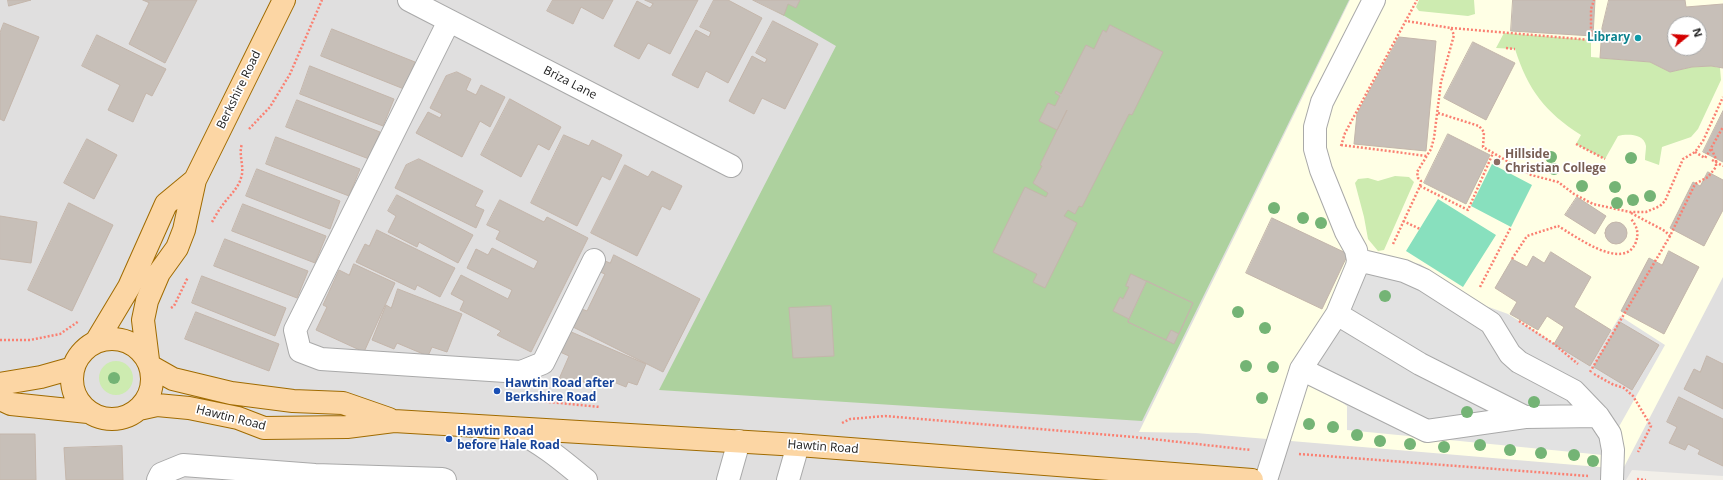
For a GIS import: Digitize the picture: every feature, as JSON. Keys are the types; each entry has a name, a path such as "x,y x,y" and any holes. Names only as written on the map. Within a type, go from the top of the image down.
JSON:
{"main road":[{"name":"Berkshire Road","path":"149,363 143,320 147,302 159,273 177,248 184,230 195,180 284,0"},
{"name":"Berkshire Road","path":"96,342 129,286 166,204 195,180"},
{"path":"0,399 11,404 88,412 101,418 114,420 128,416 139,409 146,400 151,389 152,378 149,363 141,350 131,343 120,339 108,338 85,348 78,357 73,368 71,380 74,392 80,403 88,412"},
{"name":"Hawtin Road","path":"149,363 174,379 230,393 293,401 343,403 394,421"},
{"path":"0,384 41,377 73,368"},
{"name":"Hawtin Road","path":"139,409 158,405 189,408 238,418 264,428 347,427 394,421 798,445 1102,474 1252,480"}],"street":[{"name":"Briza Lane","path":"409,0 731,166"},
{"path":"1266,480 1301,370 1337,314 1355,270 1356,250 1346,232 1321,170 1315,149 1315,127 1322,102 1374,0"},
{"path":"449,20 295,330 300,351 321,359 521,372 543,363 594,260"},
{"path":"1355,270 1404,271 1431,284 1491,323 1510,354 1519,362 1574,391 1605,425 1613,442 1612,479"},
{"path":"1337,314 1420,364 1525,417"},
{"path":"1301,370 1426,430 1525,417 1598,416"},
{"path":"510,428 531,438 558,456 586,480"},
{"path":"728,480 739,441"},
{"path":"788,480 798,445"},
{"path":"158,480 161,474 184,465 315,478 445,480"}],"path":[{"path":"245,134 270,107 290,74 322,0"},
{"path":"1339,150 1345,133 1417,0"},
{"path":"1406,21 1451,28 1591,40 1591,9 1594,0"},
{"path":"1390,249 1420,186 1421,181 1418,178 1417,172 1427,156 1434,138 1441,82 1454,35 1451,28"},
{"path":"1506,48 1515,49"},
{"path":"1438,113 1483,129 1485,136 1483,147 1531,175 1558,182 1574,194 1593,204 1630,212 1646,212 1660,206 1665,201 1672,188 1683,159 1695,152 1703,141 1723,97"},
{"path":"1695,152 1705,158 1723,127"},
{"path":"212,223 241,178 242,165 240,150 243,139"},
{"path":"1576,144 1605,159"},
{"path":"1341,145 1427,156"},
{"path":"1590,372 1670,236 1695,184 1714,172 1716,167 1716,159 1711,148"},
{"path":"1420,186 1468,210 1493,153"},
{"path":"1712,160 1723,166"},
{"path":"1630,212 1664,231 1670,236"},
{"path":"1512,259 1527,236 1558,226 1605,253 1616,254 1626,252 1631,250 1636,242 1637,226 1631,219"},
{"path":"1403,221 1420,228"},
{"path":"1478,292 1511,227"},
{"path":"144,312 161,315 174,306 190,273"},
{"path":"0,340 30,340 60,334 84,317"},
{"path":"506,397 608,408"},
{"path":"839,424 850,419 885,416 1134,438 1274,453 1612,479 1646,480"}],"shaded area":[{"path":"0,0 1723,0 1723,476 1632,470 1626,480 0,480"},
{"name":"Hillside Christian College","path":"1350,0 1723,0 1723,277 1623,469 1196,433 1139,432"},
{"path":"1377,260 1396,260 1420,264 1486,306 1508,314 1590,366 1620,316 1665,345 1603,455 1347,430 1347,406 1296,370 1326,315 1346,264"}],"green space":[{"path":"757,0 1349,0 1142,421 659,390 836,46"},
{"path":"1419,0 1474,0 1475,14 1468,16 1419,11 1416,7"},
{"path":"1504,33 1591,40 1591,57 1650,62 1670,72 1692,67 1711,66 1720,68 1721,80 1698,129 1691,137 1662,147 1659,165 1645,160 1645,142 1634,135 1618,136 1605,159 1576,144 1581,135 1557,118 1539,99 1520,64 1515,49 1496,48"},
{"path":"1492,164 1532,185 1511,227 1471,206"},
{"path":"1395,176 1409,177 1414,182 1384,250 1378,251 1368,239 1355,183 1358,179 1368,178 1378,181"},
{"path":"1438,199 1496,235 1463,287 1406,251"},
{"path":"113,361 119,361 123,362 130,368 133,378 132,385 126,392 119,395 113,395 109,394 102,388 99,381 99,375 100,371 106,364"}],"building":[{"path":"8,0 31,0 9,6"},
{"path":"143,0 197,0 165,63 129,44 149,3"},
{"path":"553,0 613,0 603,19 581,7 573,24 547,11"},
{"path":"645,0 698,0 670,54 648,43 639,59 614,46 637,1 650,8 653,4"},
{"path":"714,0 728,0 762,18 728,83 706,71 698,88 672,75 696,30 709,37 711,32 700,27"},
{"path":"753,0 800,0 796,8 788,4 784,15"},
{"path":"1513,0 1595,0 1593,36 1511,31"},
{"name":"Library","path":"1609,0 1685,0 1686,7 1723,4 1723,68 1711,66 1692,67 1670,72 1650,62 1600,58 1602,28"},
{"path":"773,21 818,44 785,109 762,98 754,114 729,101 752,56 765,63 767,59 756,53"},
{"path":"4,23 39,37 4,121 0,119 0,33"},
{"path":"1110,25 1163,52 1132,115 1129,114 1082,207 1079,206 1075,214 1068,210 1064,216 1077,223 1045,288 1033,282 1037,274 993,252 1025,187 1046,197 1048,193 1033,183 1042,166 1040,165 1067,110 1057,130 1039,121 1048,103 1055,106 1060,96 1055,93 1056,91 1061,94 1086,45 1094,49 1103,30 1106,32"},
{"path":"332,29 415,62 404,89 321,56"},
{"path":"97,35 166,69 152,96 146,93 133,122 108,110 120,85 82,66"},
{"path":"1399,37 1436,41 1426,151 1354,144 1357,114"},
{"path":"1473,42 1515,63 1486,120 1444,98"},
{"path":"310,66 394,99 383,126 300,94"},
{"path":"457,72 471,79 466,90 476,95 481,85 505,97 490,127 480,121 462,157 416,133 428,112 440,118 442,114 430,108 446,76"},
{"path":"510,99 561,127 549,150 538,144 521,177 481,155"},
{"path":"297,100 380,132 369,159 286,127"},
{"path":"1723,111 1723,162 1703,152"},
{"path":"1448,134 1490,155 1466,204 1424,183"},
{"path":"564,135 589,146 592,140 622,155 610,180 602,176 577,226 531,203"},
{"path":"276,137 360,169 349,196 266,164"},
{"path":"87,139 117,155 94,199 64,183"},
{"path":"419,159 483,191 475,206 484,210 476,228 395,188 406,165"},
{"path":"625,165 648,177 652,171 682,186 670,210 662,206 637,256 591,233"},
{"path":"257,169 340,201 330,229 246,196"},
{"path":"1708,172 1723,180 1723,210 1704,246 1670,228 1693,182 1700,186"},
{"path":"397,195 473,235 458,263 419,242 417,247 388,232 396,216 388,211"},
{"path":"1577,197 1606,216 1595,234 1565,215"},
{"path":"500,200 544,222 547,217 588,238 531,352 497,335 501,331 460,310 464,301 451,294 461,275 508,299 512,290 467,268 476,249 488,255 492,248 534,269 538,261 496,239 500,231 487,225"},
{"path":"69,203 113,225 72,311 28,290"},
{"path":"243,204 326,236 315,263 232,231"},
{"path":"0,216 37,222 31,263 0,259"},
{"path":"1272,218 1348,254 1322,309 1246,273"},
{"path":"1616,222 1624,225 1627,233 1624,241 1616,244 1608,241 1605,233 1608,225"},
{"path":"377,230 455,268 440,297 417,285 415,290 356,262 365,244 369,246"},
{"path":"225,239 308,271 297,298 214,266"},
{"path":"1669,251 1699,267 1664,334 1621,311 1649,258 1662,265"},
{"path":"1551,252 1591,277 1574,307 1611,330 1590,366 1554,344 1564,327 1547,316 1538,330 1510,314 1517,302 1495,288 1512,259 1527,267 1533,256 1544,263"},
{"path":"614,255 700,299 663,372 573,327 579,308 587,311 605,274 600,272 605,261 610,263"},
{"path":"354,264 395,283 364,352 316,330 327,307 323,305 339,270 349,275"},
{"path":"1131,274 1193,303 1174,344 1128,322 1129,319 1113,311 1120,297 1123,299 1129,287 1126,286"},
{"path":"202,276 286,308 275,336 192,303"},
{"path":"1147,281 1193,303 1179,334 1171,330 1166,340 1128,322"},
{"path":"398,289 462,314 447,352 432,347 428,356 397,343 394,349 372,340 386,305 391,308"},
{"path":"831,306 834,356 793,358 789,308"},
{"path":"196,312 279,344 269,371 185,339"},
{"path":"1620,322 1659,345 1632,390 1594,367"},
{"path":"569,331 646,364 637,385 628,382 626,387 606,379 604,385 593,380 590,385 577,379 575,385 559,379 569,356 560,352"},
{"path":"1707,356 1723,364 1723,409 1684,389 1694,369 1700,372"},
{"path":"1679,397 1723,419 1723,466 1698,454 1700,450 1688,444 1685,450 1669,443 1677,427 1667,422"},
{"path":"0,434 35,434 36,480 0,480"},
{"path":"122,446 123,480 66,480 64,448"}],"place":[{"name":"Library","path":"1638,38"},
{"name":"Hillside Christian College","path":"1497,162"},
{"name":"Hawtin Road after Berkshire Road","path":"497,391"},
{"name":"Hawtin Road before Hale Road","path":"449,439"}]}
